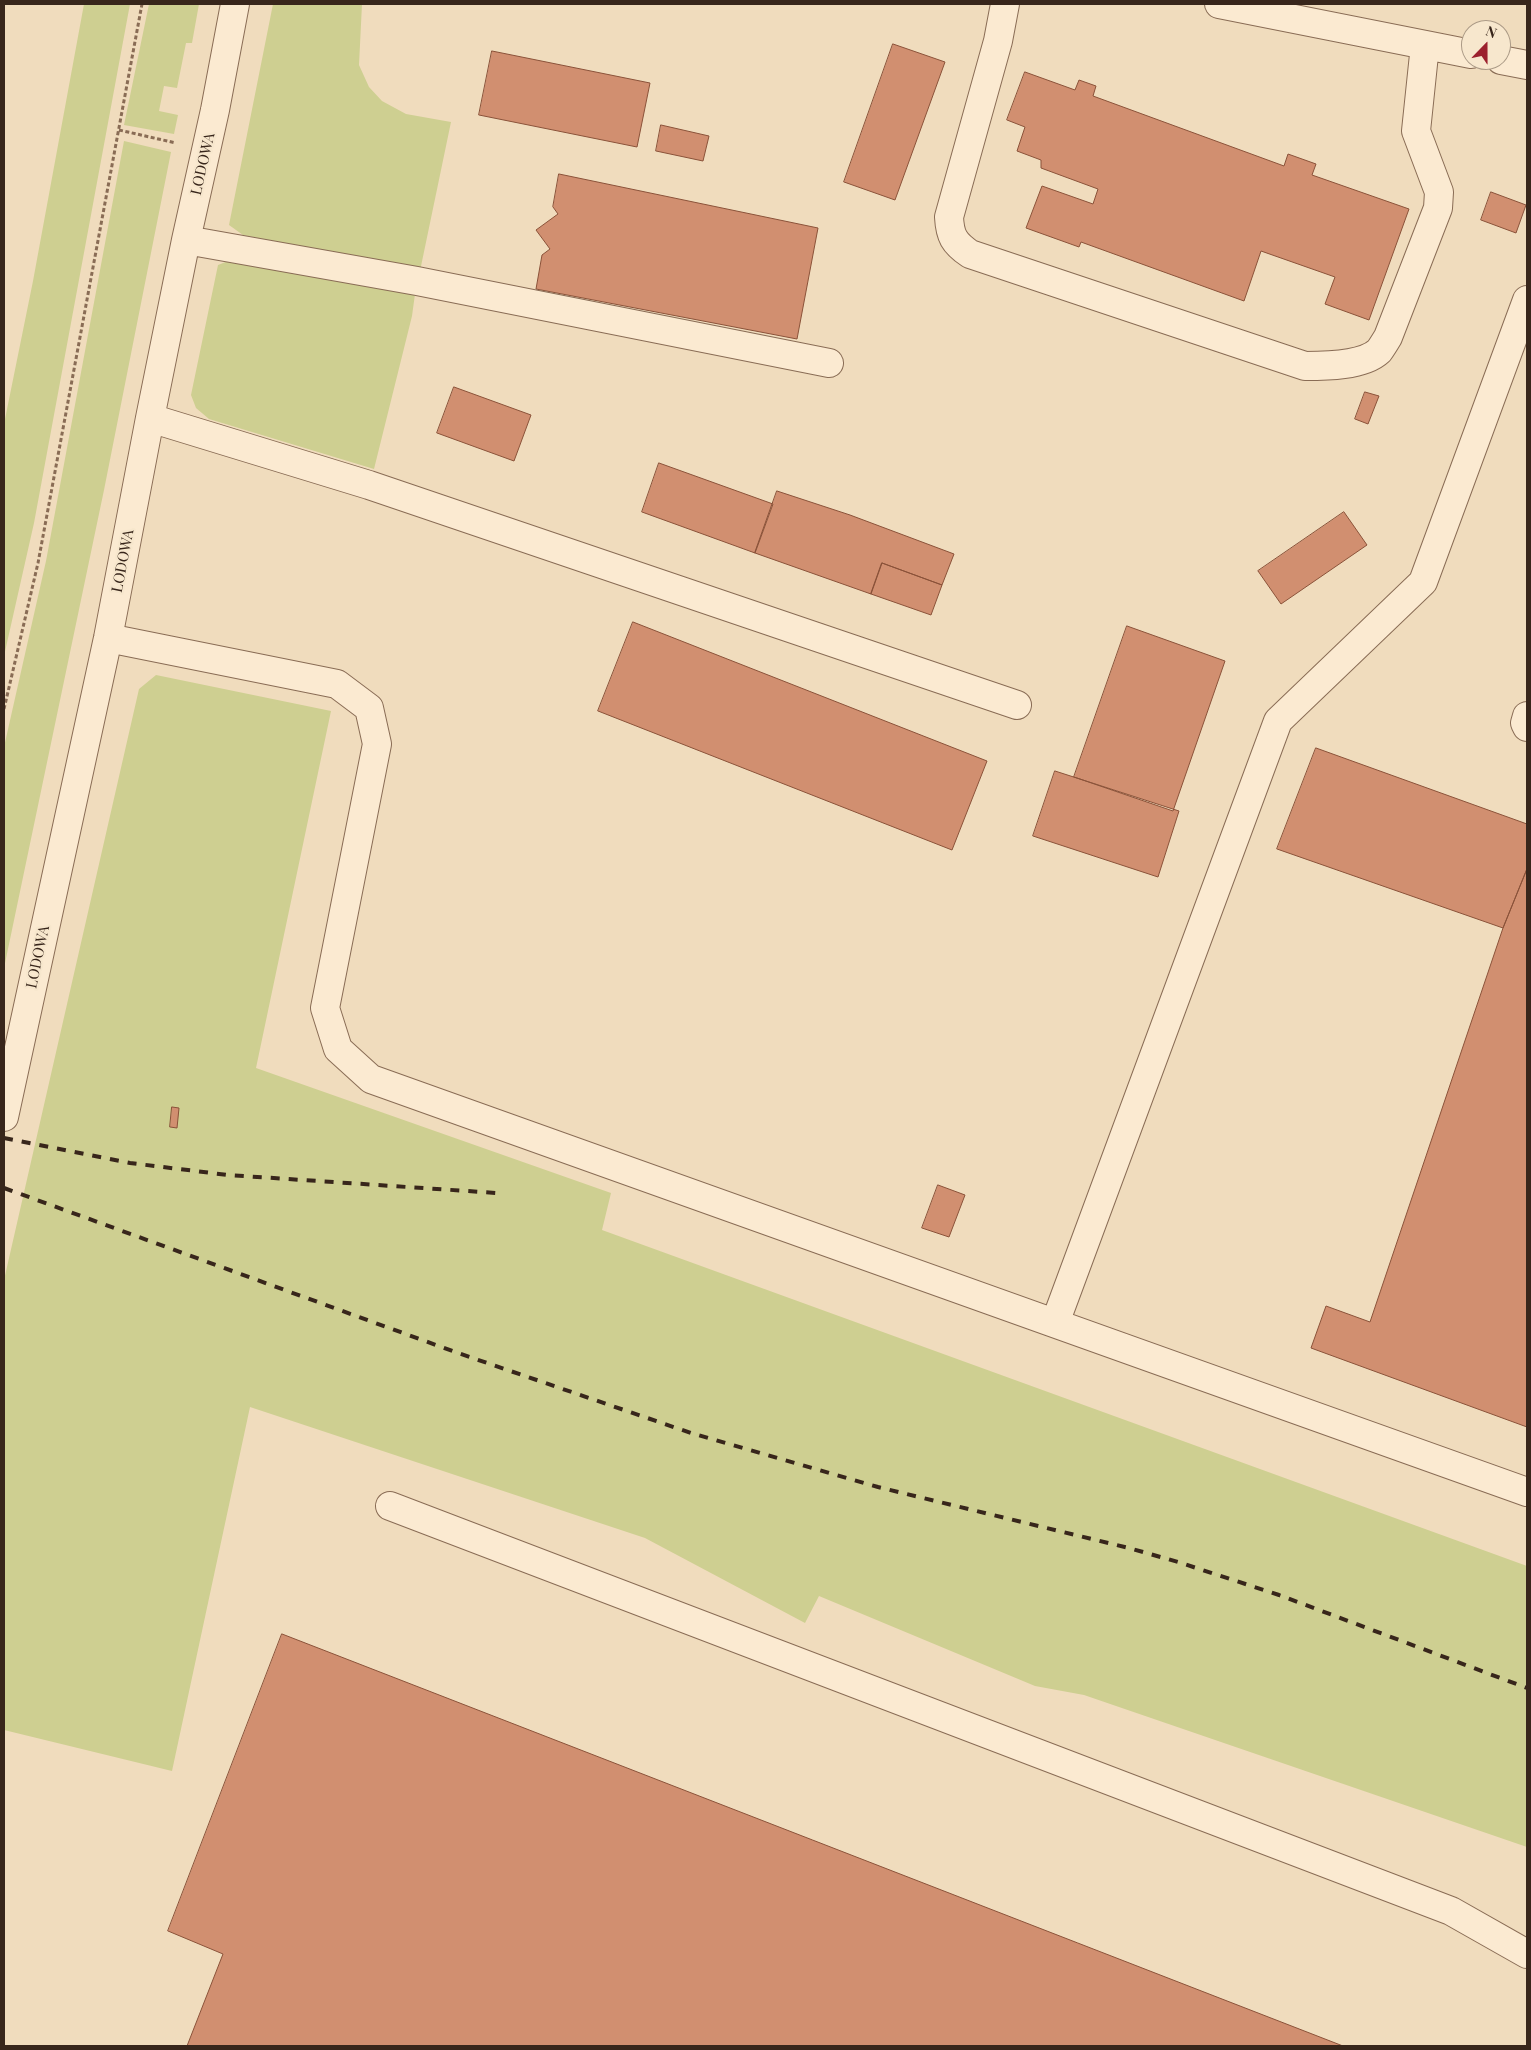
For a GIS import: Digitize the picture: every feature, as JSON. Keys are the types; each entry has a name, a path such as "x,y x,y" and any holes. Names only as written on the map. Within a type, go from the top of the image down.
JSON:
{"street":[{"name":"LODOWA","path":"4,1117 108,638 150,418 186,240 215,110 235,4"},
{"path":"1005,4 998,41 949,217 950,232 959,246 970,254 1304,366 1332,366 1363,359 1378,352 1388,338 1438,208 1439,192 1416,131 1425,45"},
{"path":"1219,4 1461,52"},
{"path":"1511,62 1527,65"},
{"path":"186,240 418,281 829,363"},
{"path":"1055,1323 1278,721 1423,582 1527,300"},
{"path":"150,418 369,485 1017,705"},
{"path":"108,638 337,684 369,708 377,744 325,1008 338,1049 371,1079 1527,1492"},
{"path":"1527,716 1525,723 1527,727"},
{"path":"390,1506 1451,1911 1527,1954"}],"path":[{"path":"4,709 38,564 142,4"}],"green space":[{"path":"84,4 130,4 34,523 4,656 4,424 33,281"},
{"path":"149,4 199,4 192,43 186,43 177,88 164,86 159,111 178,115 174,134 124,125"},
{"path":"273,4 362,4 359,65 369,87 382,101 406,114 451,122 420,271 243,235 229,225"},
{"path":"124,141 171,152 104,490 4,968 4,747 46,561"},
{"path":"233,259 415,294 412,316 374,469 209,419 196,408 191,395 218,265"},
{"path":"156,675 331,711 256,1068 611,1193 602,1230 1527,1566 1527,1847 1084,1695 1035,1686 819,1596 805,1623 645,1538 250,1407 172,1771 4,1730 4,1280 139,689"}],"building":[{"path":"893,44 945,62 895,200 844,182"},
{"path":"492,51 650,83 637,147 479,115"},
{"path":"1025,72 1075,90 1079,80 1096,86 1093,96 1284,166 1288,154 1316,164 1312,175 1409,209 1369,320 1325,304 1335,277 1261,251 1244,301 1081,242 1079,247 1026,228 1042,186 1093,204 1098,189 1041,168 1041,160 1017,151 1025,127 1007,120"},
{"path":"661,125 709,136 703,161 656,151"},
{"path":"559,174 818,228 797,339 536,289 542,255 550,249 536,230 558,214 553,207"},
{"path":"1491,192 1526,205 1516,233 1481,220"},
{"path":"454,387 531,415 514,461 437,433"},
{"path":"1365,392 1379,396 1368,424 1355,419"},
{"path":"659,463 773,504 755,553 642,512"},
{"path":"777,491 850,515 954,554 942,585 882,563 871,594 755,553"},
{"path":"1344,512 1367,545 1281,604 1258,571"},
{"path":"882,563 942,585 931,615 871,594"},
{"path":"633,622 987,761 952,850 598,711"},
{"path":"1127,626 1225,661 1173,811 1074,777"},
{"path":"1316,748 1527,824 1527,869 1503,928 1277,849"},
{"path":"1055,771 1179,811 1158,877 1033,836"},
{"path":"1527,869 1527,1427 1311,1348 1326,1306 1370,1322 1503,928"},
{"path":"172,1107 179,1108 177,1128 170,1127"},
{"path":"938,1185 965,1195 949,1237 922,1228"},
{"path":"282,1634 1343,2046 187,2046 223,1954 168,1931"}],"railway":[{"path":"4,1138 130,1163 228,1175 497,1193"},
{"path":"4,1188 458,1353 691,1433 878,1487 1129,1548 1178,1562 1279,1595 1527,1688"}]}
